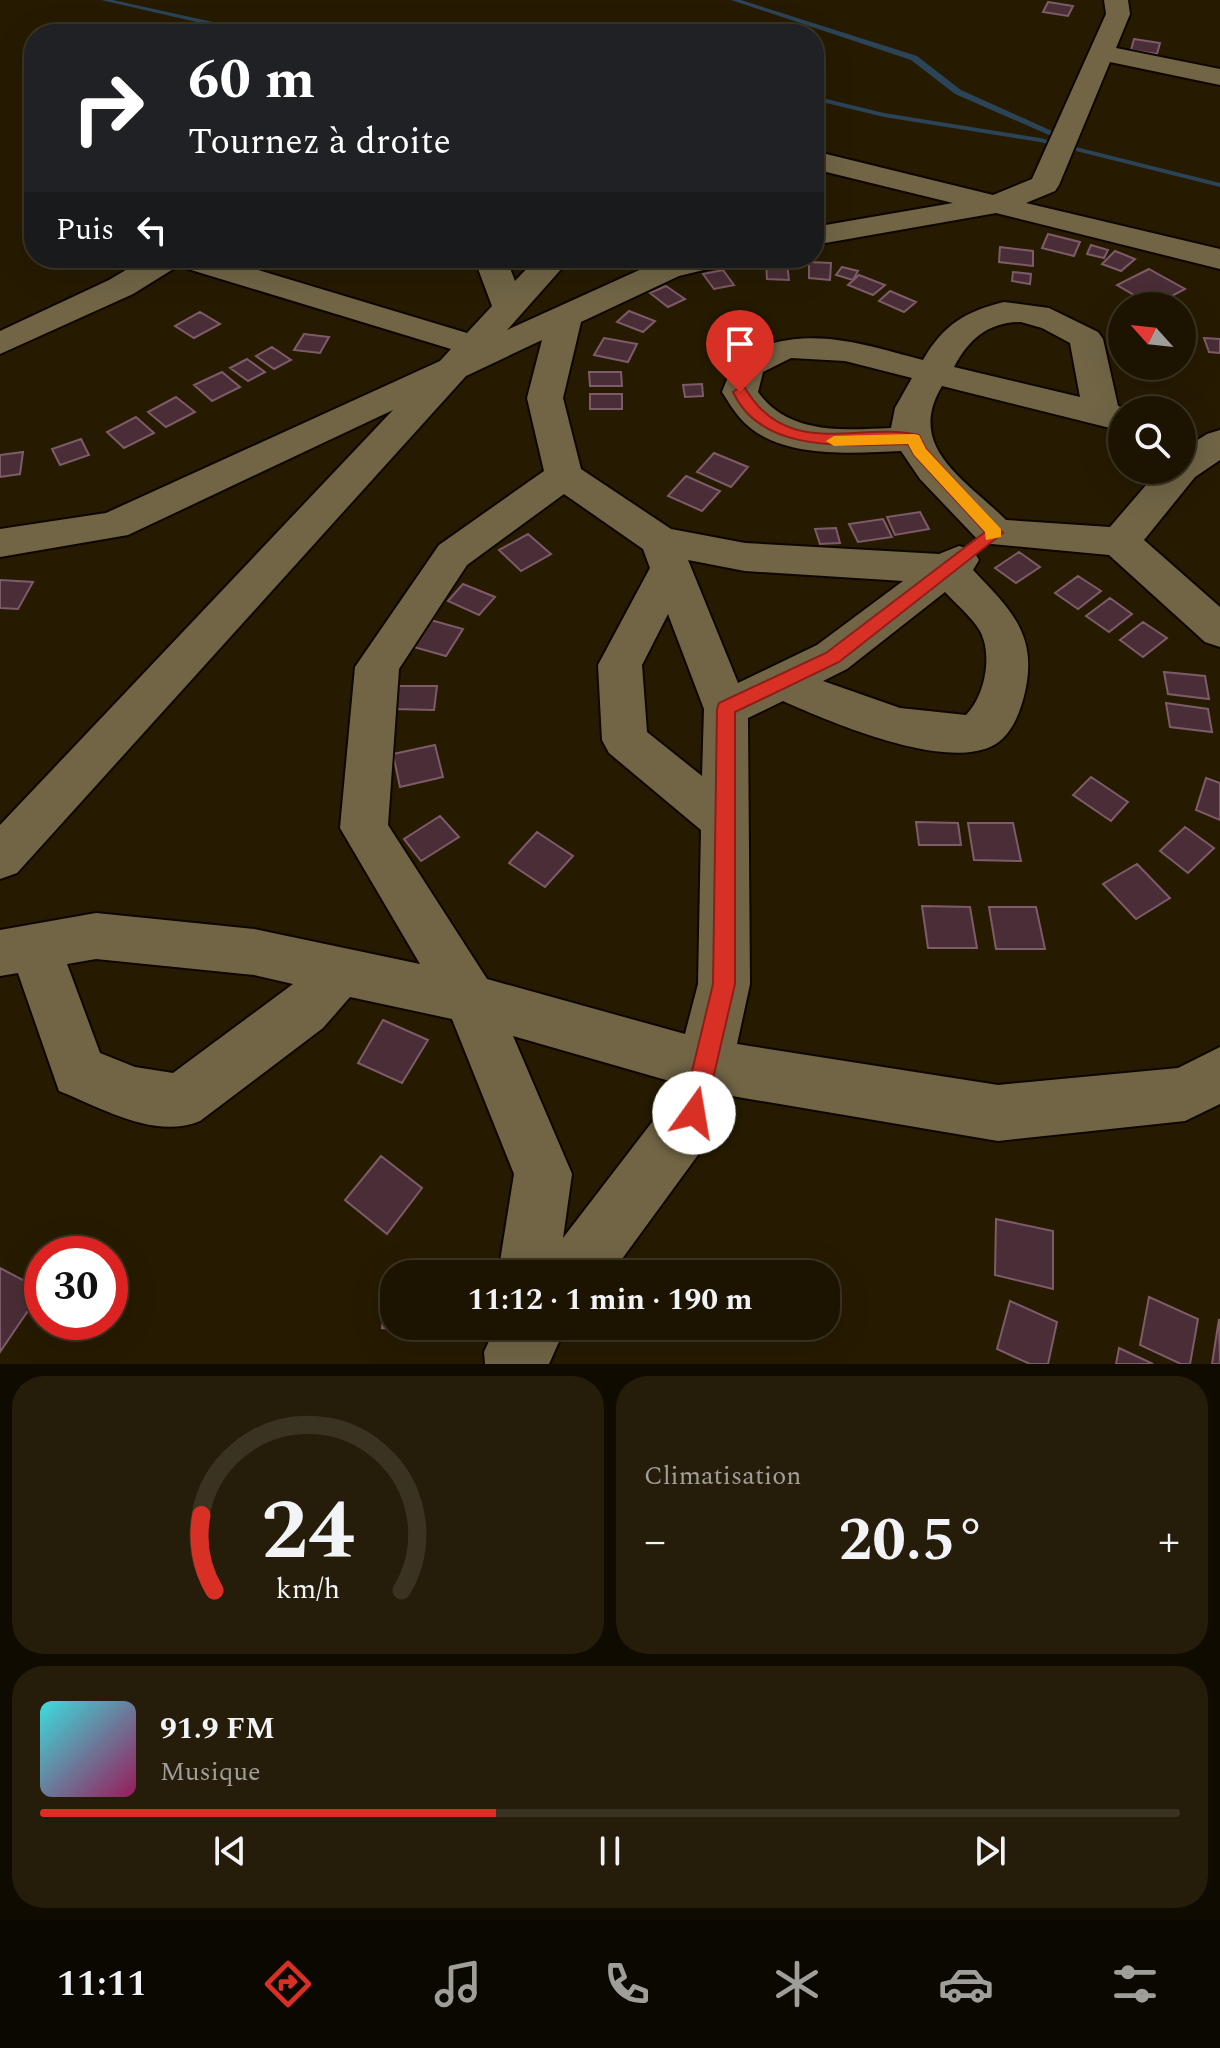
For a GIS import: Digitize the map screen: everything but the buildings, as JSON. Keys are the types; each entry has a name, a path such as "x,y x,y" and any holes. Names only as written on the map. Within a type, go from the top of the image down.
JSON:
{"street":[{"path":"824,234 993,205 1044,185 1121,5"},
{"path":"1103,53 1220,77"},
{"path":"824,163 1220,259"},
{"path":"0,344 121,287 152,268"},
{"path":"217,268 472,345"},
{"path":"494,268 509,306"},
{"path":"0,858 442,376 545,268"},
{"path":"0,543 114,525 672,268"},
{"path":"995,533 920,452 909,429 915,400 956,337 985,315 1016,311 1060,321 1086,339 1108,404"},
{"path":"565,318 545,398 564,475 666,555 726,709 724,984 694,1113 584,1260"},
{"path":"914,439 831,441 781,430 748,409 740,392 747,367 770,354 793,348 838,351 1108,415"},
{"path":"1196,437 1219,442"},
{"path":"1196,458 1219,442"},
{"path":"530,1260 543,1174 470,999 364,828 377,667 453,555 564,475"},
{"path":"1120,542 1168,484"},
{"path":"726,709 832,657 995,533 1120,542 1220,631"},
{"path":"666,555 948,569 1001,627 1008,671 998,712 977,733 933,734 870,720 783,682"},
{"path":"666,555 620,665 625,740 725,822"},
{"path":"340,971 304,1010 180,1102 135,1094 79,1072 18,950 96,936 254,952 470,999 704,1065 998,1113 1185,1094 1220,1074"}],"waterway":[{"path":"104,0 213,24"},
{"path":"734,0 808,24"},
{"path":"824,29 914,58 958,92 1068,140"},
{"path":"824,100 884,115 1040,140 1220,185"}],"slow traffic":[{"path":"834,441 914,439 920,452 995,533 991,536"}],"route":[{"path":"694,1113 724,984 726,709 832,657 995,533 920,452 914,439 831,441 781,430 748,409 740,392"}]}
